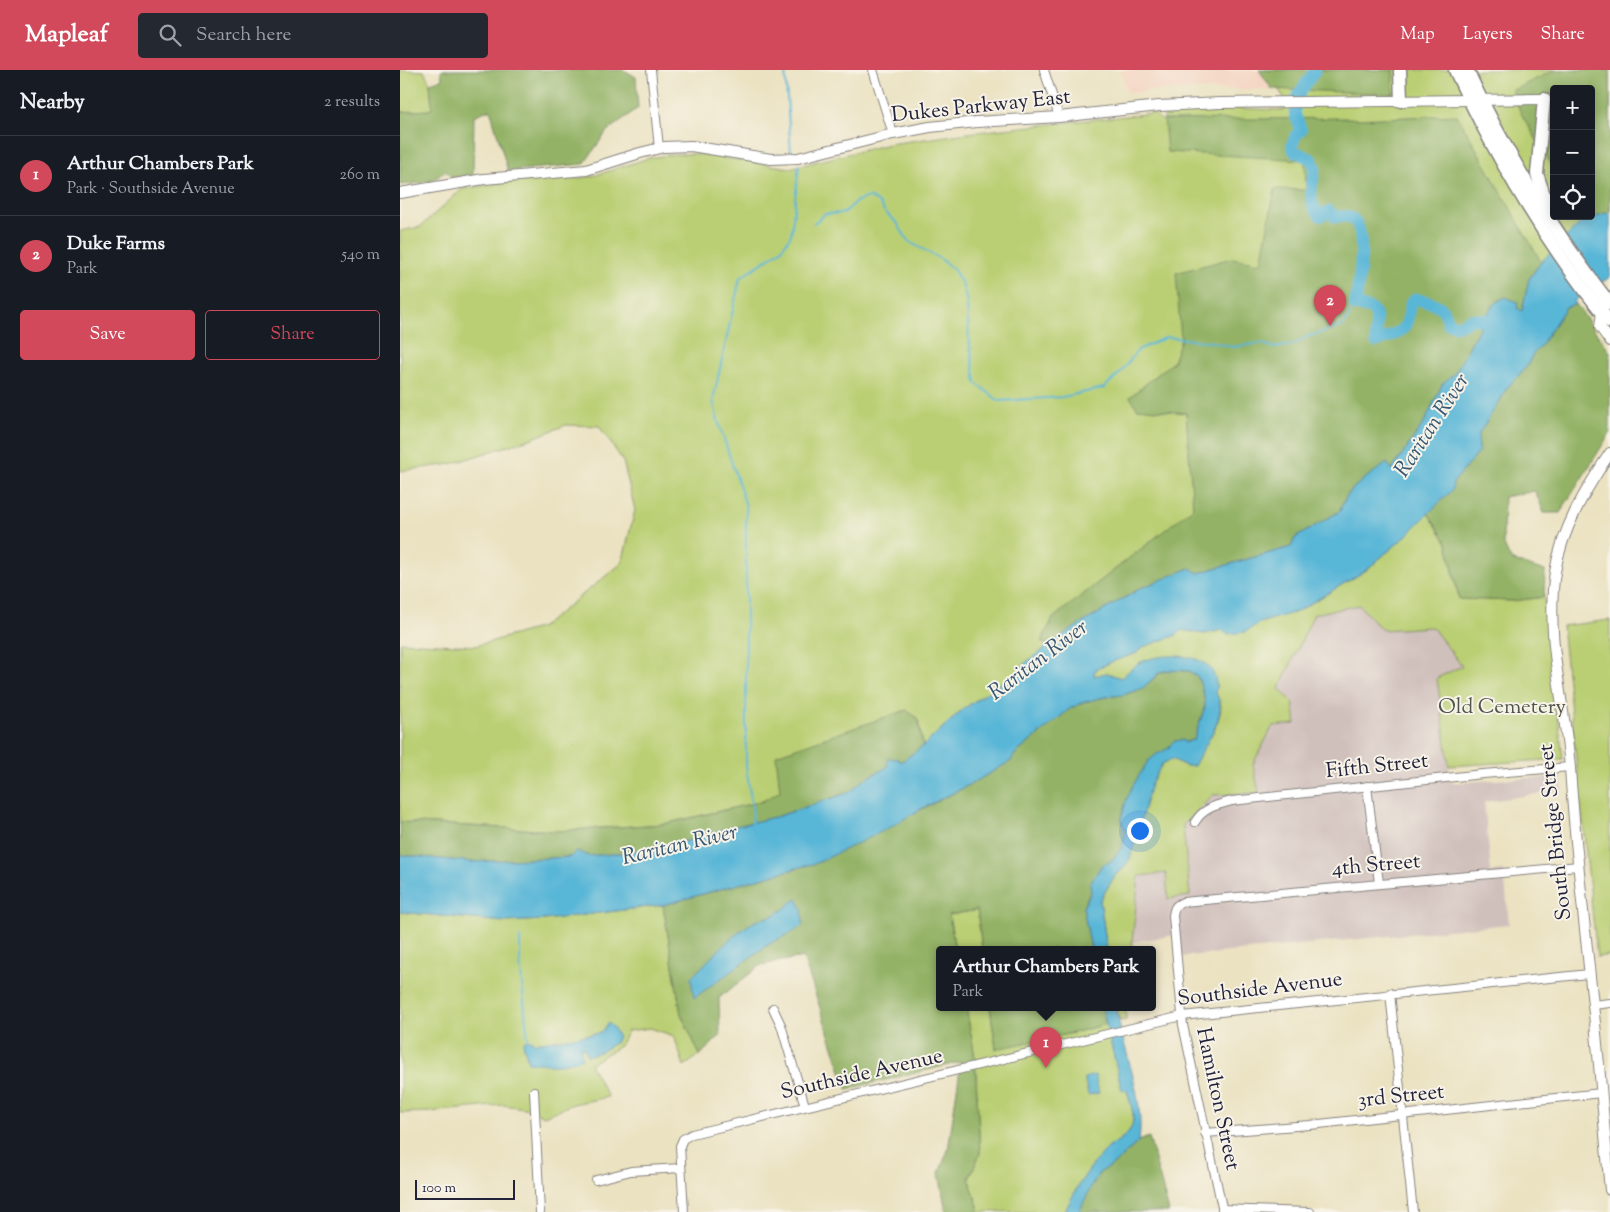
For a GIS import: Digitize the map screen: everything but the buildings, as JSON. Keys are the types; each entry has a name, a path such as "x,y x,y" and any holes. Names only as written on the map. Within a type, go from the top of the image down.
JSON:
{"highway":[{"path":"1400,70 1401,101"},
{"path":"1455,70 1510,155 1540,209 1566,264 1606,308"},
{"path":"1467,70 1475,101"},
{"path":"1544,99 1537,174 1540,209 1606,308 1610,322"}],"street":[{"path":"651,70 659,148"},
{"path":"873,70 893,134"},
{"path":"1044,70 1059,117"},
{"name":"Dukes Parkway East","path":"400,193 490,178 586,170 659,148 691,146 756,157 784,159 810,155 893,134 930,127 1166,106 1220,103 1544,99"},
{"path":"1606,308 1600,327 1610,341"},
{"name":"South Bridge Street","path":"1610,453 1577,508 1563,542 1555,572 1553,614 1554,638 1570,766 1610,1190"},
{"name":"Fifth Street","path":"1195,822 1198,816 1208,808 1232,801 1570,766"},
{"path":"1367,786 1379,883"},
{"name":"4th Street","path":"1176,905 1183,902 1379,883 1579,866"},
{"name":"Hamilton Street","path":"1176,905 1173,916 1182,1016 1222,1211"},
{"name":"Southside Avenue","path":"681,1168 680,1146 683,1139 692,1134 1182,1016 1390,993 1589,974"},
{"path":"1390,993 1413,1212"},
{"path":"1593,1005 1610,1003"},
{"path":"773,1008 781,1025 805,1106"},
{"path":"534,1091 540,1212"},
{"name":"3rd Street","path":"1205,1133 1310,1125 1601,1093"},
{"path":"596,1180 631,1171 681,1168 684,1212"},
{"path":"1222,1211 1310,1212"}],"shaded area":[{"path":"1121,70 1259,70 1272,89 1159,90 1127,93"},
{"path":"1359,605 1382,630 1432,626 1462,666 1438,679 1451,783 1561,776 1562,790 1484,802 1491,872 1504,871 1509,924 1178,957 1175,935 1132,942 1139,876 1166,872 1183,825 1213,795 1258,793 1253,764 1273,726 1296,724 1293,702 1279,689 1314,614"}],"green space":[{"path":"400,70 424,71 430,83 432,106 430,110 400,112"},
{"path":"441,70 624,70 636,77 638,108 607,131 584,164 508,171 490,109 474,116 473,175 452,178 446,171 430,182 400,185 400,112 430,110 432,106 430,83 442,79"},
{"path":"1259,70 1393,70 1393,94 1272,89"},
{"path":"1265,70 1610,70 1610,212 1595,216 1595,85 1550,85 1550,220 1583,220 1529,279 1041,642 1049,646 1025,663 1021,669 962,710 923,746 918,718 763,801 664,824 556,831 400,822 400,642 475,646 542,627 622,563 635,510 623,461 599,426 566,425 533,438 451,464 400,471 400,231 420,227 462,189 508,182 574,179 593,176 649,158 675,154 700,154 790,168 889,144 976,132 1154,113 1161,120 1164,120 1164,110 1230,108 1283,110 1283,96","holes":["1181,342 1186,413 1130,397 1173,362"]},
{"path":"1555,70 1610,70 1610,212 1595,216 1595,85 1550,85 1550,162 1523,117 1511,91"},
{"path":"1457,115 1541,262 1529,279 1522,312 1517,308 1483,321 1455,374 1443,383 1425,421 1391,471 1387,464 1365,478 1347,495 1340,511 1295,538 1291,547 1198,573 1165,579 1141,588 1069,631 1049,646 1041,642 1053,618 1193,508 1186,413 1137,408 1130,397 1173,362 1181,339 1176,273 1232,258 1261,263 1275,189 1306,190 1305,160 1167,152 1164,120 1357,119"},
{"path":"1576,304 1610,352 1610,433 1560,513 1544,513 1535,491 1504,497 1503,543 1511,560 1545,571 1544,597 1513,601 1459,599 1447,543 1428,513 1452,490 1453,483 1479,451 1478,435 1506,389 1527,366 1533,354 1566,307"},
{"name":"Old Cemetery","path":"1428,513 1447,543 1459,599 1513,601 1544,597 1563,759 1449,766 1437,678 1462,666 1432,627 1382,630 1359,605 1314,614 1279,689 1293,702 1296,724 1273,726 1253,764 1259,793 1213,795 1183,825 1190,896 1168,899 1166,873 1139,876 1133,946 1107,946 1100,900 1116,874 1123,869 1151,784 1162,764 1172,759 1186,766 1194,765 1215,728 1221,705 1215,691 1141,662 1121,678 1107,673 1094,676 1095,670 1137,653 1143,647 1177,635 1182,630 1204,634 1222,630 1245,632 1259,623 1296,612 1365,571 1406,536"},
{"path":"1610,620 1610,955 1597,957 1562,626"},
{"path":"1170,670 1189,671 1198,677 1204,695 1205,706 1194,739 1169,748 1140,776 1132,787 1121,819 1126,832 1121,849 1110,862 1102,866 1083,907 1090,946 982,946 977,910 949,915 954,946 936,946 936,1011 967,1011 975,1057 980,1153 969,1179 980,1212 946,1212 939,1173 948,1150 961,1062 847,1089 803,957 761,965 719,998 720,1036 700,1055 681,1014 663,905 819,862 973,783 1010,761 1014,755 1071,708 1084,702 1123,695 1143,688 1160,673"},
{"path":"906,710 918,718 923,746 901,762 875,773 850,792 779,816 725,829 698,839 624,853 588,856 577,851 570,857 472,862 400,855 400,822 556,831 664,824 763,801 780,791 776,755"},
{"path":"663,905 681,1014 700,1055 684,1066 674,1036 650,1028 628,1031 620,1046 590,1064 608,1097 573,1104 544,1116 525,1108 503,1105 400,1113 400,912 505,922 544,920","holes":["601,1033 585,1048 524,1044 530,1040 535,1043"]},
{"path":"977,910 982,946 954,946 949,915"},
{"path":"967,1011 991,1011 996,1048 1073,1033 1106,1024 1122,1089 1127,1090 1131,1105 1132,1125 1127,1133 1109,1148 1089,1170 1078,1186 1065,1212 980,1212 969,1179 980,1153 975,1057"},
{"path":"991,1011 1103,1011 1106,1024 996,1049"},
{"path":"1117,1011 1126,1011 1126,1020 1120,1021"},
{"path":"1149,1137 1169,1212 1079,1212 1099,1173 1114,1164 1139,1141"}],"water":[{"name":"Raritan River","path":"1610,212 1610,277 1574,301 1576,304 1566,307 1533,354 1527,366 1506,389 1478,435 1479,451 1453,483 1452,490 1406,536 1365,571 1296,612 1259,623 1245,632 1227,634 1222,630 1204,634 1182,630 1177,635 1143,647 1137,653 1095,670 1094,676 1107,673 1121,678 1139,663 1146,660 1165,656 1195,659 1203,662 1213,672 1217,689 1215,691 1220,706 1214,729 1194,766 1186,766 1172,759 1162,764 1151,784 1130,859 1123,869 1116,874 1100,900 1107,946 1090,946 1083,907 1091,893 1090,883 1102,865 1110,862 1121,849 1126,832 1121,819 1126,801 1148,761 1169,748 1174,741 1183,740 1185,743 1194,739 1205,707 1204,695 1198,677 1189,671 1170,670 1160,672 1143,688 1123,695 1084,702 1071,708 1014,755 1011,761 887,829 819,862 663,905 544,920 505,922 400,912 400,855 472,862 570,857 577,851 588,856 624,853 698,839 724,829 779,816 850,792 862,781 887,767 888,758 898,759 901,762 923,746 962,710 1021,669 1025,663 1069,631 1141,588 1190,568 1198,573 1291,547 1295,538 1340,511 1348,495 1366,478 1387,463 1392,470 1425,421 1443,383 1455,373 1494,304 1505,297 1518,302 1517,308 1522,311 1529,279 1541,262 1583,220 1595,220 1595,216"},
{"path":"797,899 802,909 803,925 766,946 694,998 691,978 720,949 752,923 775,915"},
{"path":"1103,1011 1117,1011 1139,1107 1139,1141 1114,1164 1099,1173 1079,1212 1065,1212 1078,1186 1089,1170 1108,1148 1130,1130 1133,1120 1132,1109 1127,1090 1122,1090"},
{"path":"609,1023 618,1036 615,1043 600,1052 587,1056 585,1048 580,1048 582,1058 569,1063 528,1062 523,1044 525,1040 535,1043 600,1033"},
{"path":"1095,1075 1099,1093 1088,1095 1084,1078"}],"waterway":[{"path":"785,70 791,153 796,153"},
{"path":"1315,70 1296,101 1295,114 1301,130 1296,135 1292,145 1294,151 1311,159 1315,167 1311,193 1316,211 1321,216 1329,211 1335,217 1349,217 1354,220 1358,227 1361,261 1355,306 1371,309 1374,312 1376,316 1376,342 1402,330 1405,326 1411,303 1416,299 1438,305 1447,317 1448,323 1457,326 1472,319 1499,321"},
{"path":"752,823 753,813 746,767 746,506 713,400 740,278 781,250 791,235 799,165"},
{"path":"814,223 825,214 844,213 857,201 869,197 879,203 885,212 897,223 908,241 942,260 954,270 963,286 967,303 969,339 976,383 999,401 1063,397 1104,388 1121,372 1138,350 1167,337 1212,342 1233,347 1261,343 1275,348 1295,344 1306,337 1343,326 1355,306"},
{"path":"520,937 520,963 528,1040"}],"place":[{"name":"Duke Farms","path":"1330,326"},
{"name":"Arthur Chambers Park","path":"1046,1068"}]}
